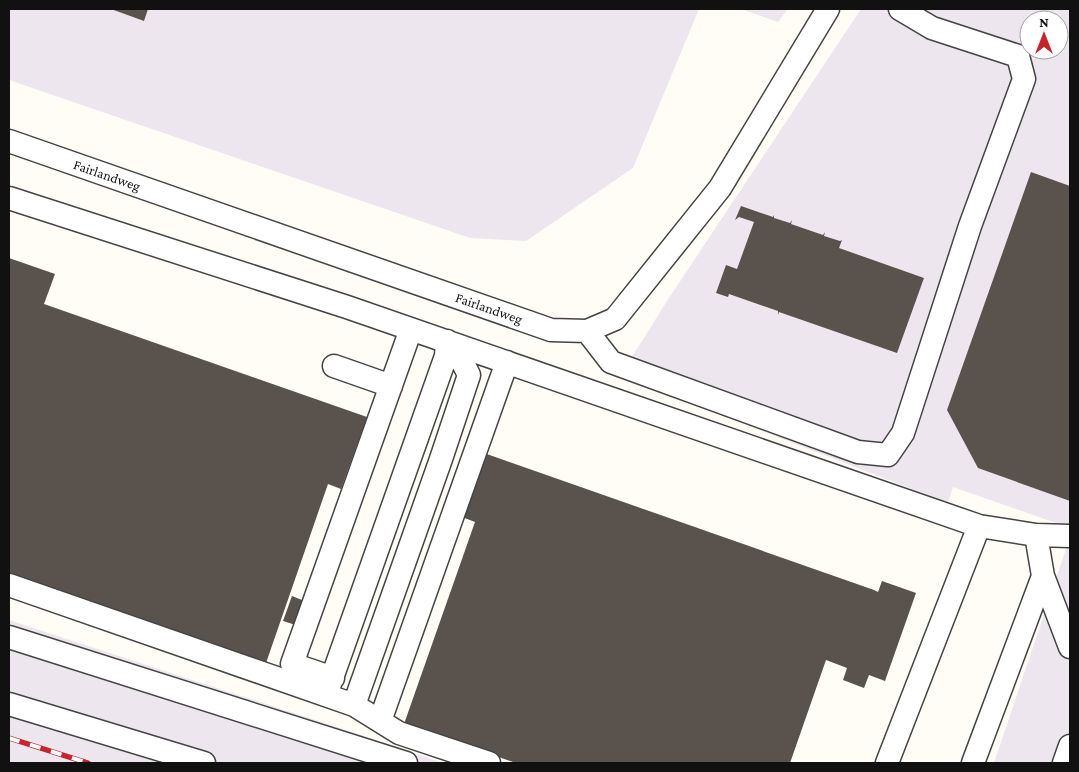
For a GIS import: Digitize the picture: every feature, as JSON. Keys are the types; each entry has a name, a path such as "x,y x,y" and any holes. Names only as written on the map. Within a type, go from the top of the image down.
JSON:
{"lane":[{"name":"Fairlandweg","path":"9,141 551,330 587,331 615,319 720,188 828,9"},
{"path":"587,331 611,362 858,452 888,455 903,434 970,226 1024,79 1018,56 932,28 900,9"},
{"path":"9,198 409,336"},
{"path":"345,321 409,336 447,341 979,526 1036,535 1070,536"},
{"path":"409,336 292,664 399,733 488,763"},
{"path":"330,687 446,356 447,341"},
{"path":"354,705 469,375 459,355 447,341"},
{"path":"380,721 507,362"},
{"path":"334,366 391,386"},
{"path":"887,763 979,526"},
{"path":"1036,535 1043,576 1070,647"},
{"path":"973,763 1043,576"},
{"path":"9,585 330,687"},
{"path":"9,637 406,763"},
{"path":"9,704 204,763"},
{"path":"1064,763 1070,746"}],"shaded area":[{"path":"9,9 699,9 633,168 526,241 470,238 9,80"},
{"path":"741,9 788,9 778,22"},
{"path":"861,9 1070,9 1070,528 953,487 948,503 620,376 667,301"},
{"path":"1070,537 1070,763 994,763"},
{"path":"9,620 370,738 443,763 9,763"}],"building":[{"path":"111,9 148,9 144,21"},
{"path":"1031,172 1070,186 1070,501 978,468 947,410"},
{"path":"741,206 773,217 774,215 774,218 790,223 792,220 791,224 823,235 825,232 824,236 842,240 839,248 924,278 897,353 779,312 778,315 778,311 729,294 728,297 716,293 726,265 737,269 754,222 739,217 735,220"},
{"path":"9,258 55,274 44,304 367,417 341,489 328,484 266,663 9,573"},
{"path":"484,453 878,592 882,581 916,593 885,681 869,675 864,688 843,680 847,668 826,660 790,763 516,763 404,724 475,522 462,517"},
{"path":"292,596 307,602 299,626 283,621"}],"railway":[{"path":"9,738 88,763"}]}
